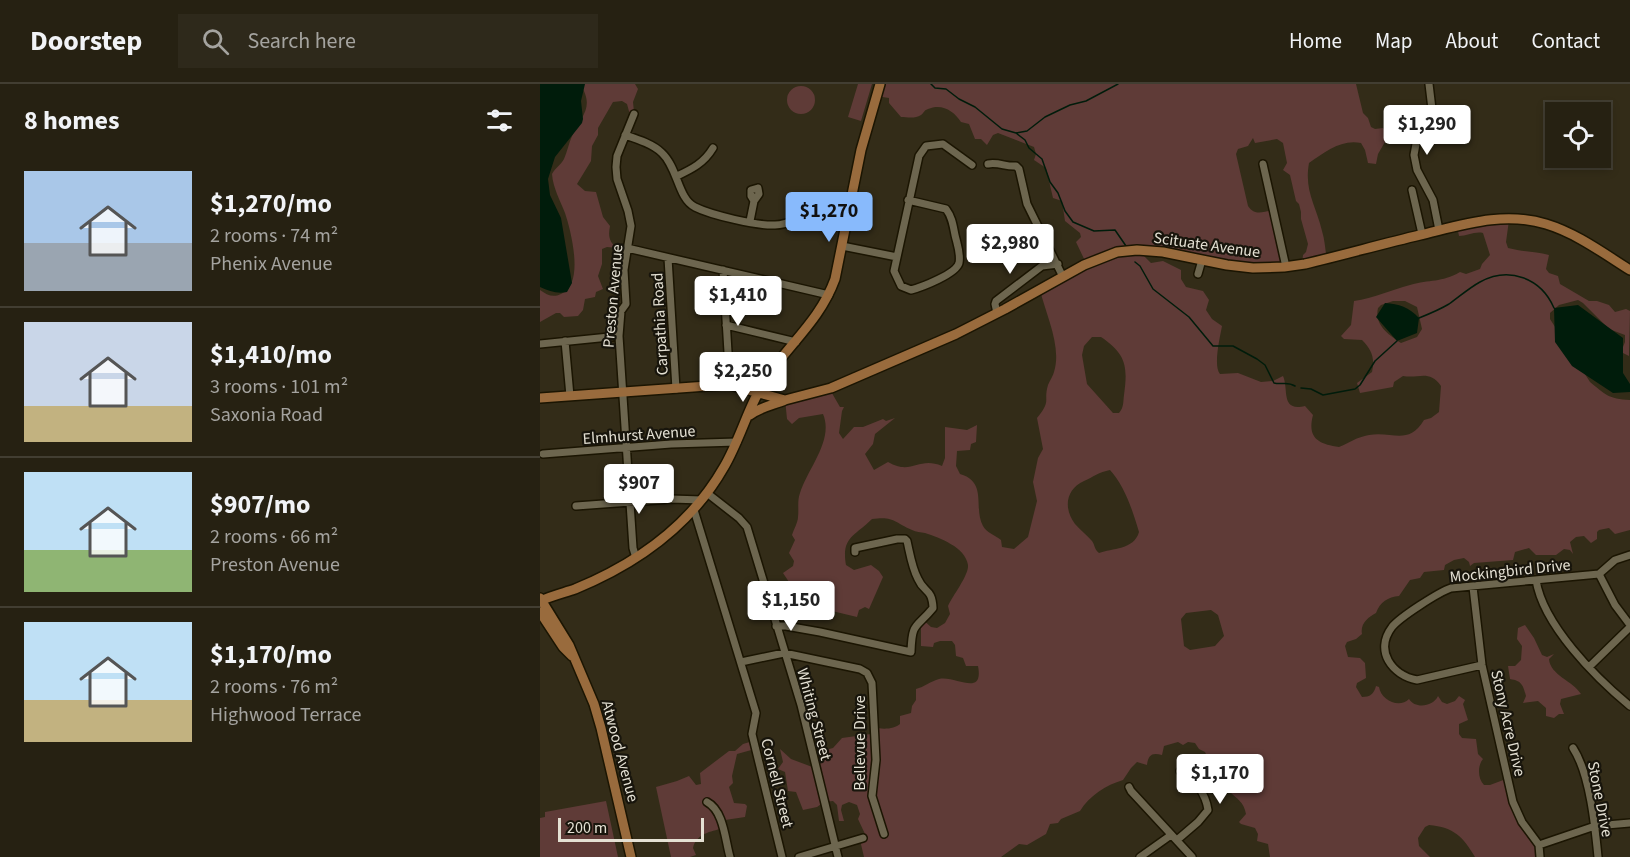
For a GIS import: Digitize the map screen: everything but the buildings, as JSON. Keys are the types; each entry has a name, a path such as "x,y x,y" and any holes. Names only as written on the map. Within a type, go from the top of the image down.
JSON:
{"main road":[{"path":"541,600 574,589 646,552 694,510 724,468 768,376 821,311 829,295 842,246 861,150 880,84"},
{"name":"Scituate Avenue","path":"748,416 760,408 831,388 956,334 1096,259 1124,251 1163,252 1253,268 1286,267 1491,219 1539,222 1568,233 1630,270"},
{"path":"540,398 730,385 785,400"},
{"name":"Atwood Avenue","path":"541,600 557,630"},
{"name":"Atwood Avenue","path":"540,612 569,645 589,690 601,728 631,857"}],"street":[{"path":"1429,84 1432,109 1416,144 1414,155 1417,170 1434,200 1439,230"},
{"name":"Preston Avenue","path":"633,114 617,156 616,167 631,226 624,270 626,304 621,311 619,336 636,558"},
{"path":"625,135 661,152 671,164 680,188 692,206 706,212 776,225 788,224 819,213 847,217"},
{"path":"908,200 940,206 948,211 959,253 959,265 950,273 918,288 908,290 900,286 895,276 908,200 919,156 926,147 943,144 972,165"},
{"path":"677,176 697,166 707,158 713,148"},
{"path":"988,164 1001,163 1009,167 1016,166 1019,169 1027,204 1063,277"},
{"path":"1263,164 1286,267"},
{"path":"1412,190 1422,234"},
{"path":"750,222 754,201"},
{"path":"842,246 897,257"},
{"path":"627,248 829,295"},
{"name":"Carpathia Road","path":"669,258 676,389"},
{"path":"1198,273 1202,260"},
{"path":"997,313 996,301 1042,266 1058,264"},
{"path":"723,270 730,385"},
{"path":"726,325 796,342"},
{"path":"540,344 619,336"},
{"path":"565,341 570,396"},
{"name":"Elmhurst Avenue","path":"543,454 737,442"},
{"path":"576,506 704,496"},
{"name":"Whiting Street","path":"704,496 742,521 747,527 803,713 838,857"},
{"name":"Cornell Street","path":"694,510 756,713 752,734 782,857"},
{"path":"776,626 820,632 911,652 915,625 933,609 932,598 919,582 907,541 897,539 855,548 855,552"},
{"path":"1589,667 1630,626 1615,605 1599,574 1615,560 1630,555"},
{"name":"Mockingbird Drive","path":"1482,665 1417,680 1400,674 1388,662 1386,647 1388,633 1396,623 1451,588 1599,574"},
{"path":"1536,580 1542,601 1567,645 1630,706"},
{"name":"Stony Acre Drive","path":"1473,587 1482,665 1513,802 1522,822 1539,845"},
{"name":"Bellevue Drive","path":"741,662 784,653 860,669 870,677 876,760 872,796 884,834"},
{"name":"Stone Drive","path":"1573,748 1580,759 1595,826 1598,857"},
{"path":"1140,857 1198,822 1208,810 1206,800 1191,778 1180,771"},
{"path":"1129,787 1192,857"},
{"path":"707,802 718,814 730,857"},
{"path":"1540,857 1539,845 1595,826 1630,823"},
{"path":"799,857 862,838"}],"shaded area":[{"path":"540,84 585,84 581,101 582,123 555,157 548,179 550,195 561,218 572,283 567,292 563,293 540,287"},
{"path":"580,84 635,84 638,89 633,102 634,112 630,115 627,104 622,101 613,102 598,128 598,135 592,146 591,161 577,184 585,191 596,192 603,217 610,226 610,239 618,248 602,249 602,264 598,276 603,289 596,292 595,297 585,299 583,310 578,316 564,317 556,313 540,322 540,290 555,296 568,289 573,280 573,244 568,221 555,189 552,174 564,159 587,105"},
{"path":"858,84 872,84 861,121 848,117"},
{"path":"880,84 1356,84 1363,113 1368,118 1371,127 1383,128 1389,135 1378,154 1376,164 1368,163 1361,143 1354,142 1334,147 1309,163 1309,190 1323,234 1327,259 1302,264 1308,244 1290,175 1283,170 1287,163 1283,143 1277,139 1255,143 1253,138 1248,146 1238,149 1236,154 1248,206 1256,212 1273,210 1286,267 1140,252 1151,263 1163,261 1181,270 1181,279 1186,287 1203,291 1209,300 1206,310 1212,319 1222,326 1217,358 1220,374 1238,373 1261,382 1273,381 1283,376 1289,403 1297,407 1305,406 1313,415 1313,434 1325,444 1339,447 1369,435 1406,435 1418,428 1424,420 1439,412 1441,386 1428,376 1403,376 1394,382 1393,387 1360,393 1357,383 1372,372 1372,354 1362,340 1344,339 1341,336 1351,325 1354,301 1417,283 1447,278 1460,272 1466,274 1480,269 1490,255 1483,233 1459,236 1457,226 1509,220 1506,242 1508,248 1549,255 1546,269 1549,273 1558,276 1560,284 1589,301 1609,305 1615,312 1626,309 1630,311 1629,356 1621,352 1625,335 1609,329 1578,300 1559,305 1550,313 1550,319 1590,382 1607,395 1630,400 1630,530 1615,534 1609,528 1599,530 1597,539 1591,543 1584,536 1576,537 1570,542 1573,554 1570,550 1564,549 1556,555 1536,555 1529,548 1515,552 1513,560 1474,563 1470,566 1464,558 1445,565 1444,570 1424,572 1420,578 1410,580 1399,596 1382,603 1376,613 1363,624 1362,634 1347,642 1345,646 1348,657 1360,658 1365,663 1366,678 1357,683 1356,687 1362,697 1371,695 1376,686 1379,687 1383,696 1396,703 1409,699 1415,704 1424,705 1432,703 1438,696 1442,702 1447,704 1455,701 1459,696 1465,700 1463,704 1468,720 1459,724 1459,734 1462,738 1476,739 1478,754 1483,759 1479,769 1480,779 1484,785 1490,785 1506,779 1513,804 1539,845 1540,857 1475,857 1457,834 1445,828 1429,825 1418,838 1419,846 1430,857 1270,857 1268,844 1257,841 1258,834 1255,828 1239,822 1246,814 1244,806 1227,789 1205,752 1195,743 1188,742 1183,745 1178,742 1164,746 1162,755 1151,755 1147,765 1137,762 1123,780 1098,792 1080,811 1061,819 1058,823 1050,824 1046,834 1027,845 1019,844 1001,857 864,857 860,840 865,834 858,819 860,814 857,805 849,802 842,805 844,821 839,821 837,805 833,801 803,810 796,792 788,791 785,772 778,769 783,762 780,749 791,759 815,768 818,767 821,763 818,752 833,748 842,738 871,734 875,727 888,728 900,724 900,716 911,713 916,700 916,689 939,679 973,683 979,676 978,666 966,666 963,658 956,656 955,645 952,641 940,641 934,643 933,647 921,646 921,618 931,627 937,628 945,623 950,614 948,606 968,569 966,559 957,548 925,533 914,531 894,520 872,519 851,538 846,548 846,565 854,570 871,565 883,577 869,609 865,607 859,610 857,617 832,611 827,612 824,608 813,604 798,612 794,601 789,599 789,582 783,573 793,566 794,561 789,553 795,540 792,535 798,519 799,496 823,444 825,424 823,414 799,418 792,424 787,419 785,399 829,388 840,407 844,407 839,433 843,439 854,427 863,427 883,419 886,421 895,418 875,434 873,444 865,454 874,470 888,462 903,467 927,463 942,466 945,458 945,427 967,430 977,425 976,442 971,444 970,450 957,451 956,466 960,474 969,478 977,489 980,519 983,526 1001,540 1002,547 1014,549 1028,537 1037,501 1033,482 1038,458 1043,449 1037,418 1046,404 1048,385 1054,374 1056,362 1055,342 1040,290 1086,263 1076,242 1081,237 1080,233 1065,221 1062,201 1053,198 1046,168 1034,160 1036,154 1034,147 998,133 993,135 987,145 981,139 975,139 969,124 961,122 947,109 933,107 916,117 901,117 889,103 889,98 876,96","holes":["1393,301 1405,301 1417,307 1422,329 1417,337 1401,343 1387,333 1378,320 1378,308","1092,337 1101,337 1120,355 1126,376 1123,404 1119,413 1113,413 1087,384 1082,355 1084,346","1110,470 1115,476 1124,491 1139,532 1128,545 1099,553 1092,541 1071,518 1068,505 1073,489 1096,475","1211,610 1218,615 1224,636 1215,646 1190,650 1184,646 1181,619 1186,613"]},
{"path":"801,86 811,90 815,100 811,110 801,114 791,110 787,100 791,90"},
{"path":"1385,303 1404,307 1415,314 1419,318 1417,333 1397,341 1376,317"},
{"path":"1578,305 1623,338 1623,373 1630,384 1630,392 1613,393 1572,366 1555,342 1554,308"},
{"path":"1525,625 1542,655 1547,657 1554,654 1549,659 1550,665 1557,674 1581,694 1561,699 1560,704 1564,714 1559,714 1554,718 1546,716 1546,708 1538,701 1523,703 1526,696 1523,686 1520,682 1510,679 1508,666 1515,666 1521,660 1522,646 1517,639 1518,628"},
{"path":"753,741 755,749 737,754 732,776 733,783 729,787 734,803 747,806 745,817 725,820 720,829 700,837 693,848 696,855 671,857 656,787 689,776 696,785 701,784 700,773 729,751 735,751 743,744"},
{"path":"606,801 618,857 540,857 540,818 545,817 545,812"}],"waterway":[{"path":"931,84 935,88 946,89 975,107 1002,129 1016,133 1027,131 1045,117 1070,105 1086,101 1118,84"},
{"path":"1016,133 1042,159 1050,182 1073,222 1094,231 1115,230 1126,246"},
{"path":"1135,262 1140,266 1153,289 1189,317 1213,346 1233,346 1265,365 1274,383 1295,386"},
{"path":"1419,318 1449,304 1480,282 1502,275 1513,275 1533,282 1541,289 1554,308"},
{"path":"1301,388 1311,389 1323,395 1355,389 1375,361 1397,341"}]}
